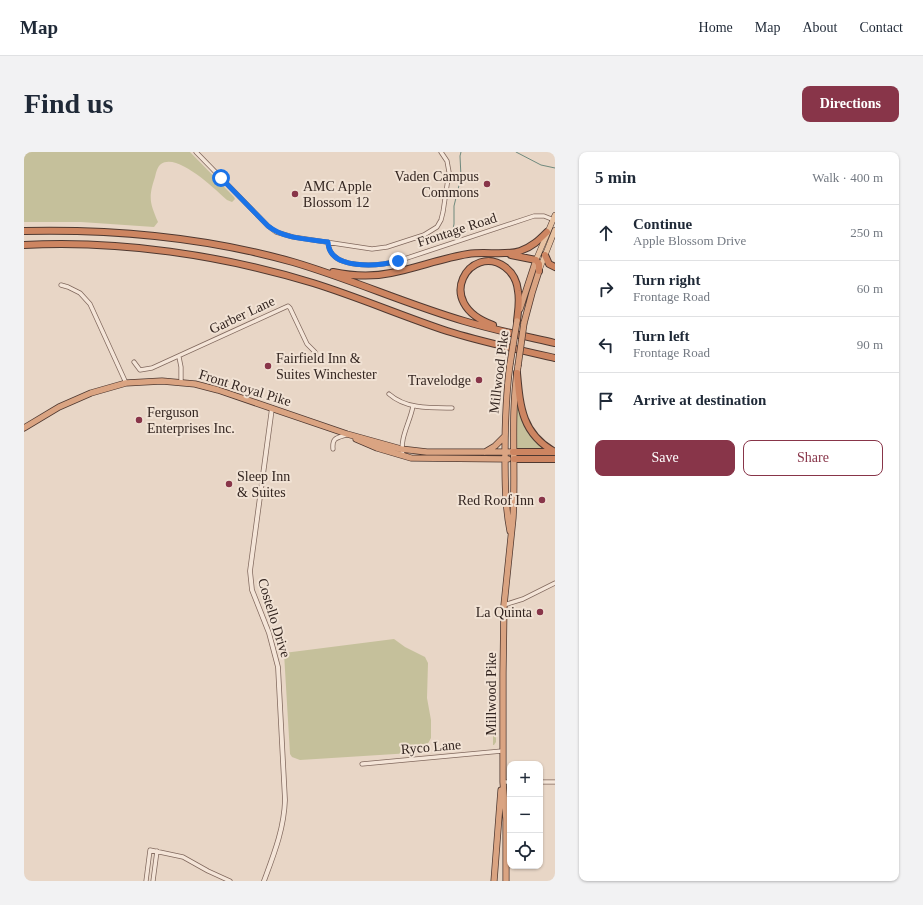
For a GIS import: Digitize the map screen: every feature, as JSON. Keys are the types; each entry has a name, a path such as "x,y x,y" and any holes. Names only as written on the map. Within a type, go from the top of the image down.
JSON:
{"highway":[{"path":"24,231 98,231 172,238 236,249 304,266 349,274 373,275 397,272 466,254 480,252 514,253 527,249 548,232"},
{"path":"24,245 127,248 193,256 269,271 312,283 446,330 555,363"},
{"path":"500,253 536,260 539,264 539,271"},
{"path":"545,255 549,264 555,267"},
{"name":"Millwood Pike","path":"511,534 506,504 506,402 510,364 517,322 536,260"},
{"path":"510,334 482,321 466,308 460,291 461,282 467,271 479,263 489,261 500,264 509,270 515,279 518,290 517,322"},
{"path":"304,266 444,315 510,334 555,343"},
{"name":"Millwood Pike","path":"506,881 506,819 502,751 504,605 514,511 513,412 524,323 539,271"},
{"path":"499,345 555,358"},
{"path":"517,373 521,408 525,422 540,442 555,452"},
{"name":"Front Royal Pike","path":"24,428 47,413 70,401 98,390 126,384 181,382 218,390 347,434 401,449 427,452 514,452"},
{"name":"Front Royal Pike","path":"347,434 377,448 403,456 428,459 514,459"},
{"path":"485,452 498,444 505,436"},
{"path":"514,452 555,452"},
{"path":"514,459 555,459"},
{"name":"Millwood Pike","path":"494,881 503,782"}],"main road":[{"name":"Millwood Pike","path":"536,260 554,218"},
{"name":"Millwood Pike","path":"539,271 555,230"}],"street":[{"path":"196,152 271,229 293,237 378,248 424,236 434,230 442,217 448,183 448,164 441,152"},
{"name":"Frontage Road","path":"328,242 328,248 332,255 342,261 361,264 392,263 534,216 554,218"},
{"path":"61,285 80,293 90,304 126,384"},
{"name":"Garber Lane","path":"134,362 138,369 142,371 152,368 288,306 307,344 315,352"},
{"path":"179,357 181,382"},
{"path":"389,394 394,398 413,406 452,408"},
{"path":"403,456 401,449 402,440 413,406"},
{"name":"Costello Drive","path":"264,881 280,835 285,800 278,667 269,634 253,596 250,577 272,408"},
{"path":"333,449 334,440 347,434"},
{"path":"504,605 523,599 555,583"},
{"name":"Ryco Lane","path":"362,764 502,751"},
{"path":"543,782 555,782"},
{"path":"146,881 150,850 183,857 230,881"},
{"path":"153,881 157,851"}],"shaded area":[{"path":"24,152 190,152 235,199 232,202 227,200 196,173 176,163 168,162 161,164 159,167 151,190 153,210 158,222 154,227 81,222 24,222"},
{"path":"517,386 523,422 532,438 546,450 518,450 516,447"},
{"path":"394,639 405,647 425,657 428,663 427,698 431,720 431,738 426,747 421,752 411,753 300,760 292,757 290,754 284,653"},
{"path":"493,685 496,687 496,742 494,745 493,745"}],"waterway":[{"path":"451,238 454,224 454,206 461,177 461,152"},
{"path":"516,152 541,165 555,168"}],"place":[{"name":"Vaden Campus Commons","path":"487,184"},
{"name":"AMC Apple Blossom 12","path":"295,194"},
{"name":"Fairfield Inn & Suites Winchester","path":"268,366"},
{"name":"Travelodge","path":"479,380"},
{"name":"Ferguson Enterprises Inc.","path":"139,420"},
{"name":"Sleep Inn & Suites","path":"229,484"},
{"name":"Red Roof Inn","path":"542,500"},
{"name":"La Quinta","path":"540,612"}],"route":[{"path":"221,178 268,226 276,232 293,237 328,242 329,251 335,258 350,263 385,264 398,261"}]}
